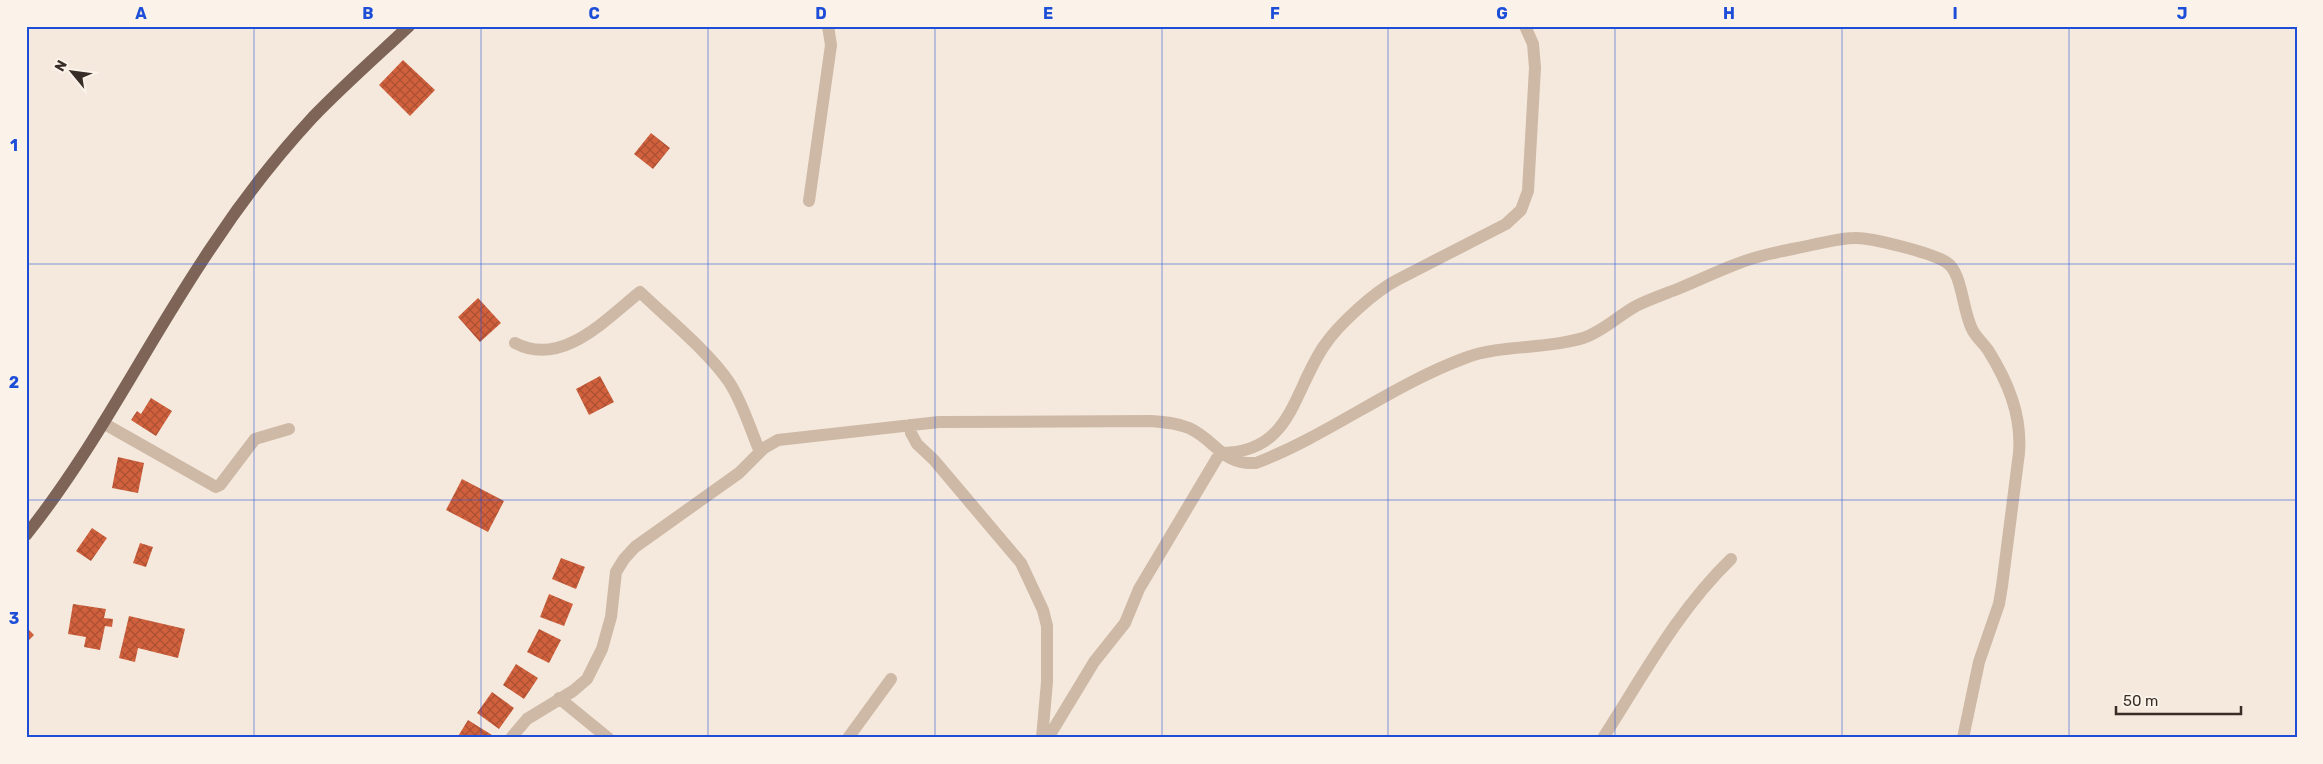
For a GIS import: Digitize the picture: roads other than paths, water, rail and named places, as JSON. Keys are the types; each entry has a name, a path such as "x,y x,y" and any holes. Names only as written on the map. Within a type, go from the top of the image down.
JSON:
{"main road":[{"path":"26,534 64,485 181,293 252,190 314,117 409,26"}],"street":[{"path":"809,201 831,45 828,26"},
{"path":"1220,453 1248,450 1276,431 1290,414 1316,361 1330,338 1379,290 1506,224 1521,210 1528,190 1536,68 1533,44 1526,26"},
{"path":"511,738 528,719 587,679 595,666 611,617 616,572 624,559 635,547 739,473 760,452 778,440 949,422 1171,422 1190,428 1204,437 1220,453 1232,460 1244,464 1256,463 1334,426 1383,397 1444,366 1479,353 1584,338 1636,306 1728,268 1768,254 1852,238 1870,239 1946,261 1956,270 1967,316 1974,332 1987,349 2010,390 2017,413 2020,437 1999,604 1981,655 1963,738"},
{"path":"515,342 533,350 543,351 564,346 592,330 640,292 710,360 728,381 736,393 760,452"},
{"path":"103,423 216,487 220,485 255,438 289,429"},
{"path":"910,425 911,433 917,444 934,460 1021,562 1044,610 1047,626 1047,682 1042,738"},
{"path":"1048,738 1094,662 1125,623 1139,589 1220,453"},
{"path":"1603,738 1682,615 1714,576 1731,559"},
{"path":"848,738 891,679"},
{"path":"559,698 608,738"}]}
